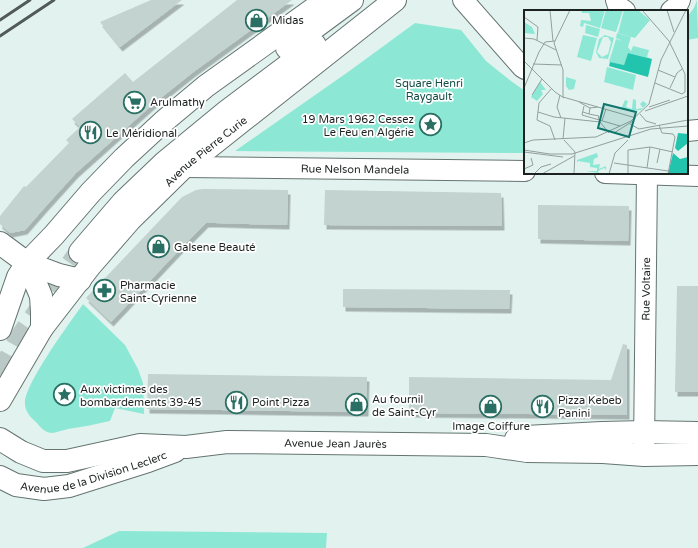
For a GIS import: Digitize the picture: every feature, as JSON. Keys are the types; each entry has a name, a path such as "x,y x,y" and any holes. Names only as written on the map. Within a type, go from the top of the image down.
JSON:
{"main road":[{"path":"0,328 18,277 27,263 124,158 163,122 201,91 326,0"},
{"path":"352,0 238,86 157,153 114,196 77,248 165,162 227,111 375,0"},
{"name":"Avenue Pierre Curie","path":"0,400 42,328 130,220 184,167 395,0"},
{"path":"253,52 281,53"},
{"path":"0,243 27,263 59,276 80,280"},
{"path":"27,263 41,296 42,328"},
{"name":"Avenue Jean Jaurès","path":"486,445 525,437 644,432 698,433"},
{"name":"Avenue de la Division Leclerc","path":"0,439 21,452 43,461 67,461 140,445 186,447"},
{"name":"Avenue Jean Jaurès","path":"186,447 227,442 486,445 527,451 603,452 644,455 698,454"},
{"name":"Avenue de la Division Leclerc","path":"0,477 16,485 44,489 69,486 148,461 186,447"}],"street":[{"path":"463,0 524,68"},
{"path":"616,0 618,6 624,10"},
{"path":"672,10 678,6 680,0"},
{"path":"688,131 698,130"},
{"name":"Rue Nelson Mandela","path":"184,167 524,171"},
{"path":"647,174 698,176"},
{"name":"Rue Voltaire","path":"644,455 647,174"}],"green space":[{"path":"697,0 698,38 688,40 688,16 694,8"},
{"name":"Square Henri Raygault","path":"415,23 461,30 486,61 524,90 524,153 235,151"},
{"path":"83,304 125,345 138,369 143,383 144,414 115,408 110,421 53,433 48,432 41,428 27,412 25,407 26,395 39,369"},
{"path":"119,531 327,533 326,548 83,548"}],"building":[{"path":"151,0 182,0 120,47 100,22"},
{"path":"237,0 292,0 192,73 152,105 76,173 25,230 10,233 0,224 0,216 24,186 26,187 69,143 66,140 80,127 72,119 125,73 133,82"},
{"path":"196,190 288,190 287,225 206,223 111,322 86,298 182,197"},
{"path":"325,190 501,193 502,226 324,225"},
{"path":"538,205 629,206 628,241 538,239"},
{"path":"677,286 698,286 698,392 675,392"},
{"path":"343,289 510,290 509,309 343,307"},
{"path":"623,344 627,345 627,415 409,413 409,377 611,380"},
{"path":"148,374 367,377 366,412 147,409"}],"tunnel":[{"path":"0,375 23,334 80,252"}],"railway":[{"path":"0,20 30,0"},
{"path":"0,36 54,0"}],"place":[{"name":"Midas","path":"257,20"},
{"name":"Arulmathy","path":"135,102"},
{"name":"19 Mars 1962 Cessez Le Feu en Algérie","path":"430,125"},
{"name":"Le Méridional","path":"91,133"},
{"name":"Galsene Beauté","path":"159,247"},
{"name":"Pharmacie Saint-Cyrienne","path":"105,291"},
{"name":"Aux victimes des bombardements 39-45","path":"64,395"},
{"name":"Point Pizza","path":"237,402"},
{"name":"Au fournil de Saint-Cyr","path":"356,405"},
{"name":"Image Coiffure","path":"491,406"},
{"name":"Pizza Kebeb Panini","path":"542,406"}]}
